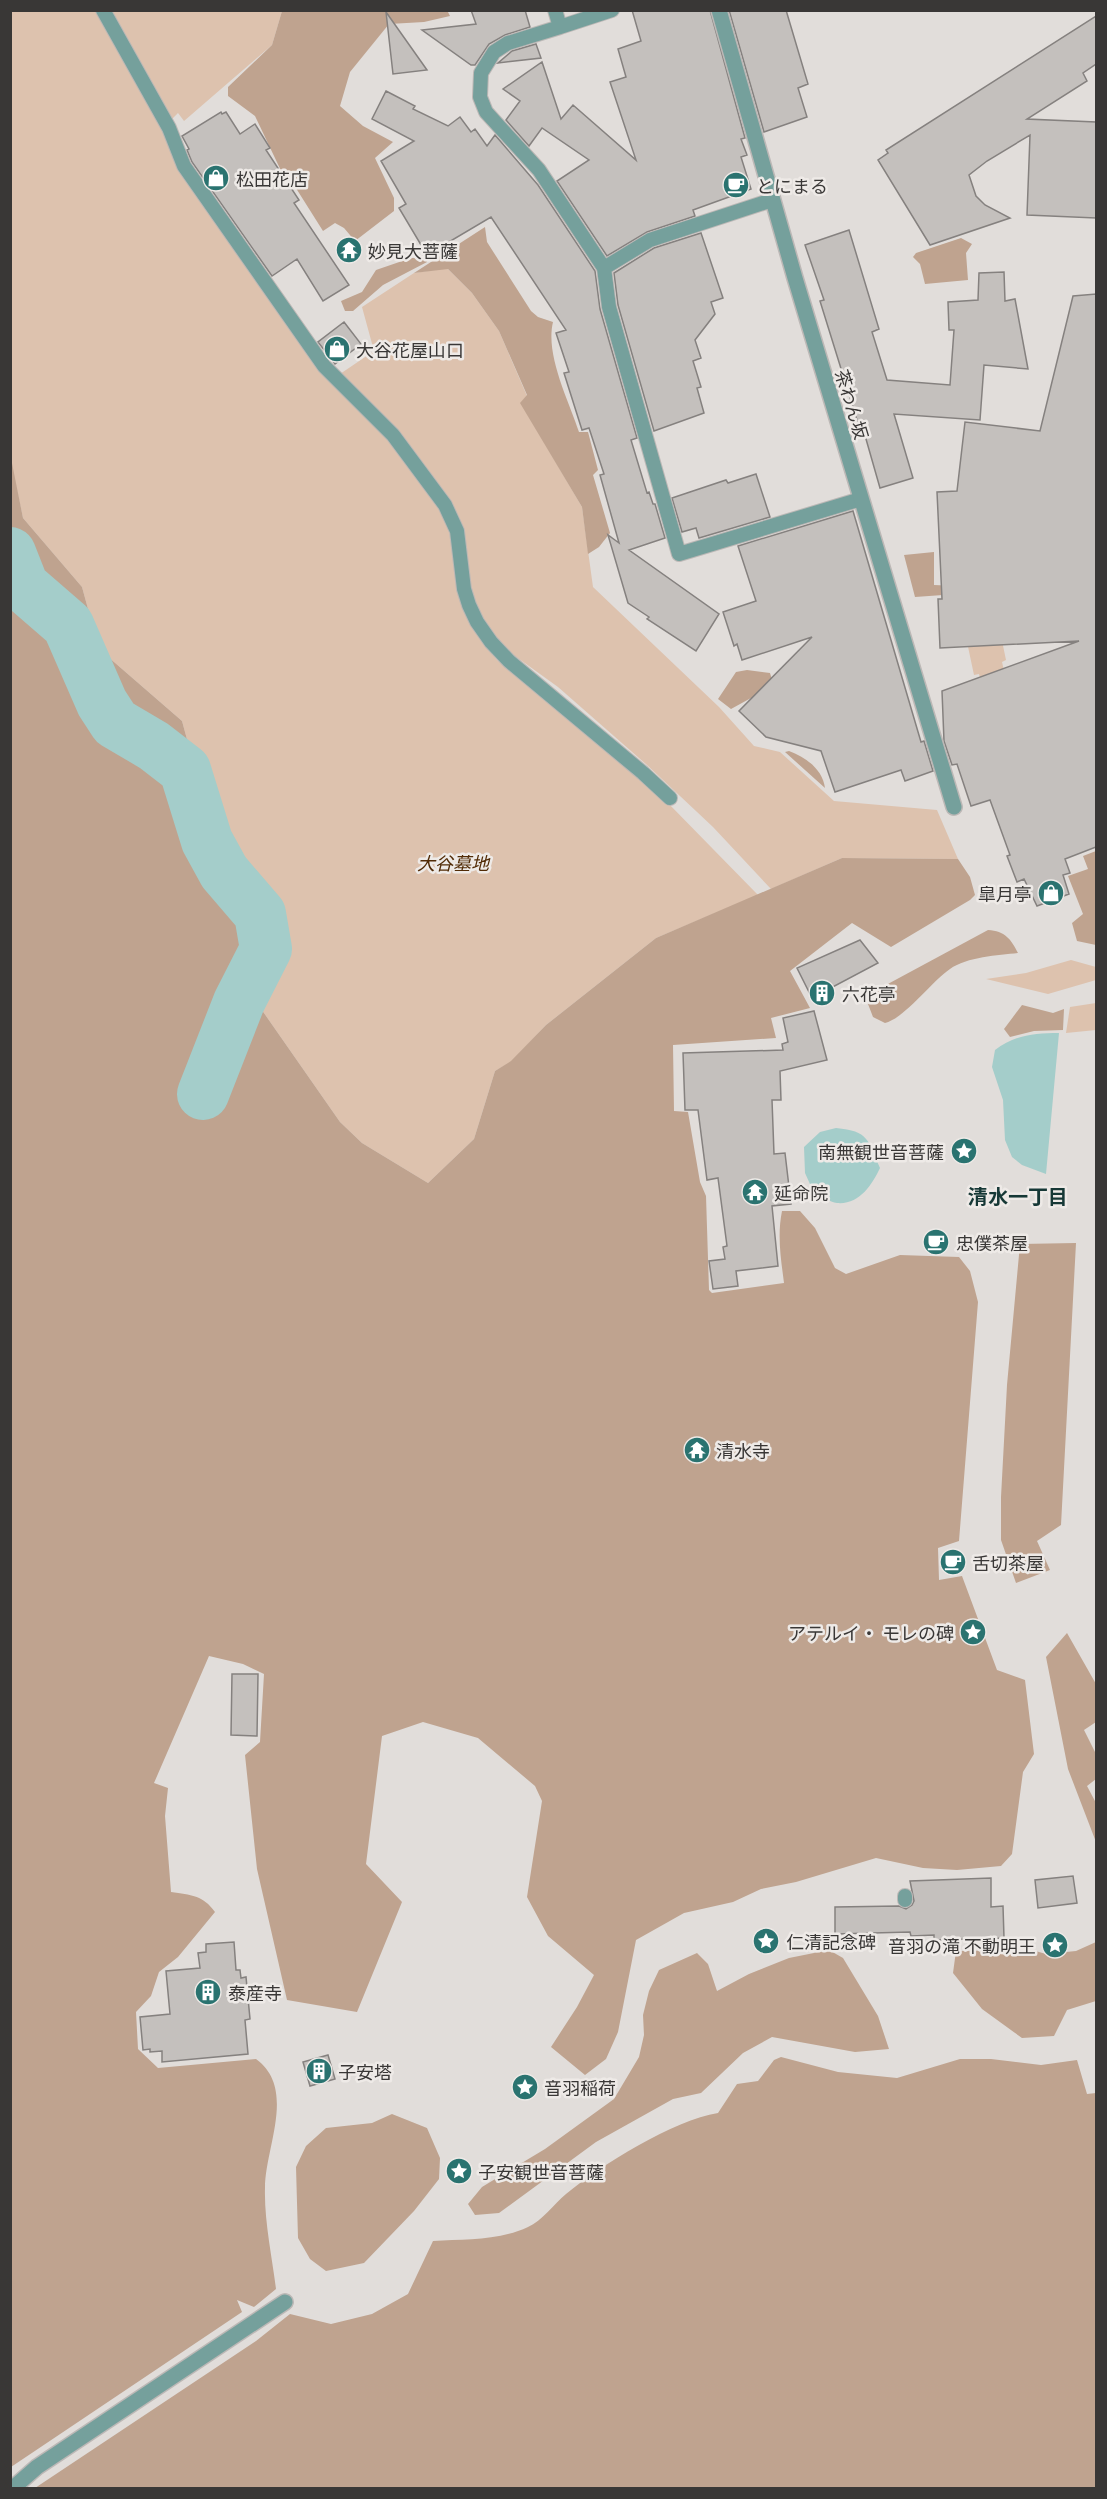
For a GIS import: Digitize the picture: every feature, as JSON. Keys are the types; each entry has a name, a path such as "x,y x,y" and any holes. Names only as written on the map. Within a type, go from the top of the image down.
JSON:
{"street":[{"name":"茶わん坂","path":"719,10 772,200 954,807"},
{"path":"13,2488 37,2467 285,2302"}],"lane":[{"path":"103,10 169,128 184,166 324,366 393,435 445,505 457,531 464,589 469,605 477,622 491,642 509,661 644,773 670,798"},
{"path":"555,10 560,27"},
{"path":"612,10 508,43 494,52 481,73 480,97 486,112 539,170 604,268 609,307 679,554 861,499"},
{"path":"604,268 650,240 772,200"}],"green space":[{"name":"大谷墓地","path":"10,11 97,11 163,130 180,168 330,382 387,434 447,520 470,618 481,640 497,660 667,802 758,895 656,938 546,1025 511,1062 495,1071 474,1139 428,1183 362,1143 340,1122 243,983 277,914 203,798 182,721 99,649 82,587 23,518 10,458"},
{"path":"110,11 282,11 272,45 184,121 178,113 171,120"},
{"path":"447,268 472,293 499,331 527,396 521,403 582,507 593,587 719,707 754,746 780,752 834,801 937,810 958,859 842,858 771,889 713,827 647,765 558,687 515,656 499,641 485,622 469,589 463,530 459,517 446,494 396,428 340,374 374,351 362,307 414,273"},
{"path":"1001,636 1006,660 1002,662 1006,679 983,688 979,674 974,675 967,642"},
{"path":"1071,960 1096,967 1096,980 1048,994 986,979 1026,973"},
{"path":"1096,1003 1096,1030 1066,1033 1070,1007"}],"shaded area":[{"path":"447,10 450,16 424,22 389,24 350,72 340,106 363,126 393,142 375,158 394,198 394,211 355,241 344,228 335,223 323,231 294,185 284,177 255,116 228,96 228,87 272,45 282,11"},
{"path":"485,227 487,242 531,311 538,317 553,322 552,349 559,378 579,432 588,432 598,470 593,475 610,533 599,547 588,554 582,507 520,403 527,395 499,331 472,293 448,269 414,273"},
{"path":"961,238 972,244 966,253 968,280 925,284 920,264 913,257 916,253"},
{"path":"411,258 425,258 427,262 383,285 353,311 345,311 341,301 362,292 376,270"},
{"path":"11,458 23,518 82,587 99,649 182,721 203,798 277,914 243,983 340,1122 362,1143 428,1183 474,1139 495,1071 511,1061 546,1025 656,938 842,858 958,859 970,877 975,895 970,900 891,947 852,923 790,971 810,1008 771,1018 776,1038 673,1045 674,1111 688,1112 700,1182 706,1196 709,1290 712,1293 784,1283 780,1238 782,1211 800,1211 815,1228 835,1268 846,1274 900,1255 959,1257 970,1271 978,1302 959,1541 938,1548 939,1580 962,1576 997,1670 1025,1680 1034,1754 1023,1772 1012,1854 1001,1866 957,1870 923,1868 876,1858 796,1882 761,1889 733,1902 684,1913 636,1940 618,2032 606,2059 585,2075 551,2047 577,2007 594,1975 548,1936 527,1897 542,1801 535,1786 478,1738 423,1722 382,1736 366,1864 402,1902 357,2012 287,2000 257,1869 245,1755 260,1742 264,1674 243,1664 209,1656 154,1783 168,1788 165,1816 171,1892 201,1899 215,1912 178,1957 159,1972 151,1996 136,2012 138,2049 158,2068 256,2059 268,2071 275,2086 277,2102 265,2188 267,2226 276,2289 254,2307 237,2300 242,2312 11,2467"},
{"path":"934,552 934,585 957,586 957,594 915,597 904,555"},
{"path":"747,670 770,673 778,700 763,705 751,698 731,709 718,699 736,672"},
{"path":"789,751 813,765 821,775 825,788 785,752"},
{"path":"1096,851 1096,945 1077,941 1072,923 1083,914 1068,876 1088,869 1083,856"},
{"path":"988,930 999,932 1007,937 1018,953 983,957 957,965 893,1020 885,1023 873,1017 868,1004 873,992"},
{"path":"1022,1005 1053,1013 1064,1009 1063,1030 1034,1031 1010,1037 1004,1029"},
{"path":"1076,1243 1061,1525 1037,1541 1050,1570 1016,1583 1001,1540 1001,1497 1007,1385 1020,1244"},
{"path":"1067,1633 1096,1684 1096,1722 1084,1730 1096,1754 1096,1779 1087,1786 1096,1803 1096,1842 1068,1769 1046,1657"},
{"path":"1096,1942 1096,2001 1067,2010 1054,2036 1022,2038 982,2009 953,1973 956,1951 1032,1950 1046,1954 1076,1951"},
{"path":"829,1950 843,1958 878,2016 889,2049 855,2052 772,2037 743,2053 701,2093 673,2099 596,2142 499,2213 475,2215 468,2204 482,2187 545,2149 614,2099 639,2057 644,2035 643,2015 649,1991 659,1970 697,1953 708,1964 717,1991 749,1974 789,1958"},
{"path":"781,2057 838,2072 897,2078 960,2059 991,2059 1041,2065 1077,2060 1087,2094 1096,2093 1096,2488 35,2488 256,2341 290,2314 331,2324 372,2314 408,2294 433,2241 493,2237 528,2227 538,2221 581,2182 618,2157 660,2134 700,2117 718,2113 737,2084 758,2081 774,2060"},
{"path":"392,2114 427,2128 440,2158 439,2179 414,2211 364,2263 326,2271 310,2259 298,2238 296,2167 306,2146 326,2128 372,2123"}],"water":[{"path":"1059,1033 1046,1174 1022,1165 1012,1157 1005,1140 1003,1100 992,1067 995,1050 1002,1045 1033,1034"},
{"path":"836,1128 847,1129 866,1139 880,1168 864,1193 845,1203 837,1203 814,1193 805,1173 804,1147 820,1132"}],"building":[{"path":"471,10 525,10 530,27 505,35 489,44 475,65 471,65 422,30 476,24"},
{"path":"632,10 710,10 745,138 741,139 747,155 741,157 751,189 693,210 695,216 647,232 607,256 557,181 589,160 542,128 529,146 506,120 520,101 503,89 542,62 561,119 573,105 636,160 610,82 626,77 618,49 641,41"},
{"path":"729,10 786,10 808,84 798,88 807,117 764,132"},
{"path":"386,12 427,70 393,74"},
{"path":"1096,16 1096,64 1083,73 1087,81 1027,119 1096,122 1096,218 1027,215 1030,135 987,161 969,175 976,196 985,205 1010,218 930,245 878,160 888,153 886,150"},
{"path":"536,44 541,58 498,63 512,51"},
{"path":"386,91 415,106 413,109 448,126 460,117 471,132 475,129 487,146 495,135 538,185 595,271 600,309 637,438 631,440 647,493 649,492 655,504 665,538 629,550 719,614 696,651 647,619 649,617 628,603 608,535 619,543 600,475 604,474 589,428 582,430 564,373 569,372 556,333 566,330 491,217 427,255 399,208 406,204 381,161 414,141 372,119"},
{"path":"221,112 222,114 226,112 240,134 255,124 270,148 266,150 299,200 294,203 349,285 323,301 297,259 272,276 192,162 187,150 189,149 182,136"},
{"path":"849,230 879,329 872,332 887,380 950,385 954,330 949,330 948,302 978,300 979,273 1004,272 1005,301 1015,299 1028,369 984,365 980,420 894,414 913,478 880,488 864,432 861,433 820,301 824,300 805,245"},
{"path":"701,233 723,298 711,302 715,314 695,340 701,358 693,361 701,387 697,388 704,413 654,431 618,305 614,273 654,248"},
{"path":"1096,294 1096,847 1065,859 1070,873 1063,875 1069,894 1037,906 1024,879 1017,882 990,800 971,806 957,764 952,765 944,741 942,691 1079,641 940,648 938,599 942,599 937,492 957,491 965,422 1040,431 1073,296"},
{"path":"344,322 361,344 335,364 318,342"},
{"path":"756,474 770,517 699,538 696,528 682,532 672,498 726,480 728,483"},
{"path":"853,511 921,742 924,741 933,771 905,781 901,770 835,792 821,751 766,737 739,711 812,637 742,660 737,644 734,646 723,612 756,601 738,546"},
{"path":"860,940 878,963 812,998 797,968"},
{"path":"814,1011 827,1060 780,1071 781,1100 772,1100 774,1154 785,1153 791,1204 772,1206 778,1266 736,1271 738,1286 713,1289 709,1261 725,1259 723,1247 727,1246 718,1178 707,1180 698,1110 685,1110 683,1053 783,1050 782,1044 788,1042 783,1018"},
{"path":"232,1674 258,1674 257,1736 231,1735"},
{"path":"1073,1876 1077,1903 1038,1908 1035,1880"},
{"path":"991,1878 991,1907 1003,1906 1004,1938 934,1940 934,1935 911,1936 910,1932 835,1934 835,1907 899,1906 906,1909 914,1901 910,1881"},
{"name":"泰産寺","path":"234,1942 236,1970 240,1970 241,1978 246,1977 250,2019 245,2020 248,2054 162,2062 162,2051 143,2050 140,2017 170,2014 166,1971 200,1968 198,1953 206,1952 206,1944"},
{"name":"子安塔","path":"328,2055 335,2079 310,2086 303,2062"}],"waterway":[{"path":"10,553 23,586 68,625 102,703 115,723 154,746 185,770 207,841 224,872 260,914 266,949 239,1002 203,1094"}],"place":[{"name":"松田花店","path":"216,178"},
{"name":"とにまる","path":"736,185"},
{"name":"妙見大菩薩","path":"349,250"},
{"name":"大谷花屋山口","path":"337,349"},
{"name":"皐月亭","path":"1051,893"},
{"name":"六花亭","path":"822,993"},
{"name":"南無観世音菩薩","path":"964,1151"},
{"name":"延命院","path":"755,1192"},
{"name":"忠僕茶屋","path":"936,1242"},
{"name":"清水寺","path":"697,1450"},
{"name":"舌切茶屋","path":"953,1562"},
{"name":"アテルイ・ モレの碑","path":"973,1632"},
{"name":"仁清記念碑","path":"766,1941"},
{"name":"音羽の滝 不動明王","path":"1055,1945"},
{"name":"泰産寺","path":"208,1992"},
{"name":"子安塔","path":"319,2071"},
{"name":"音羽稲荷","path":"525,2087"},
{"name":"子安観世音菩薩","path":"459,2171"}],"district":[{"name":"清水一丁目","path":"1018,1195"}]}
